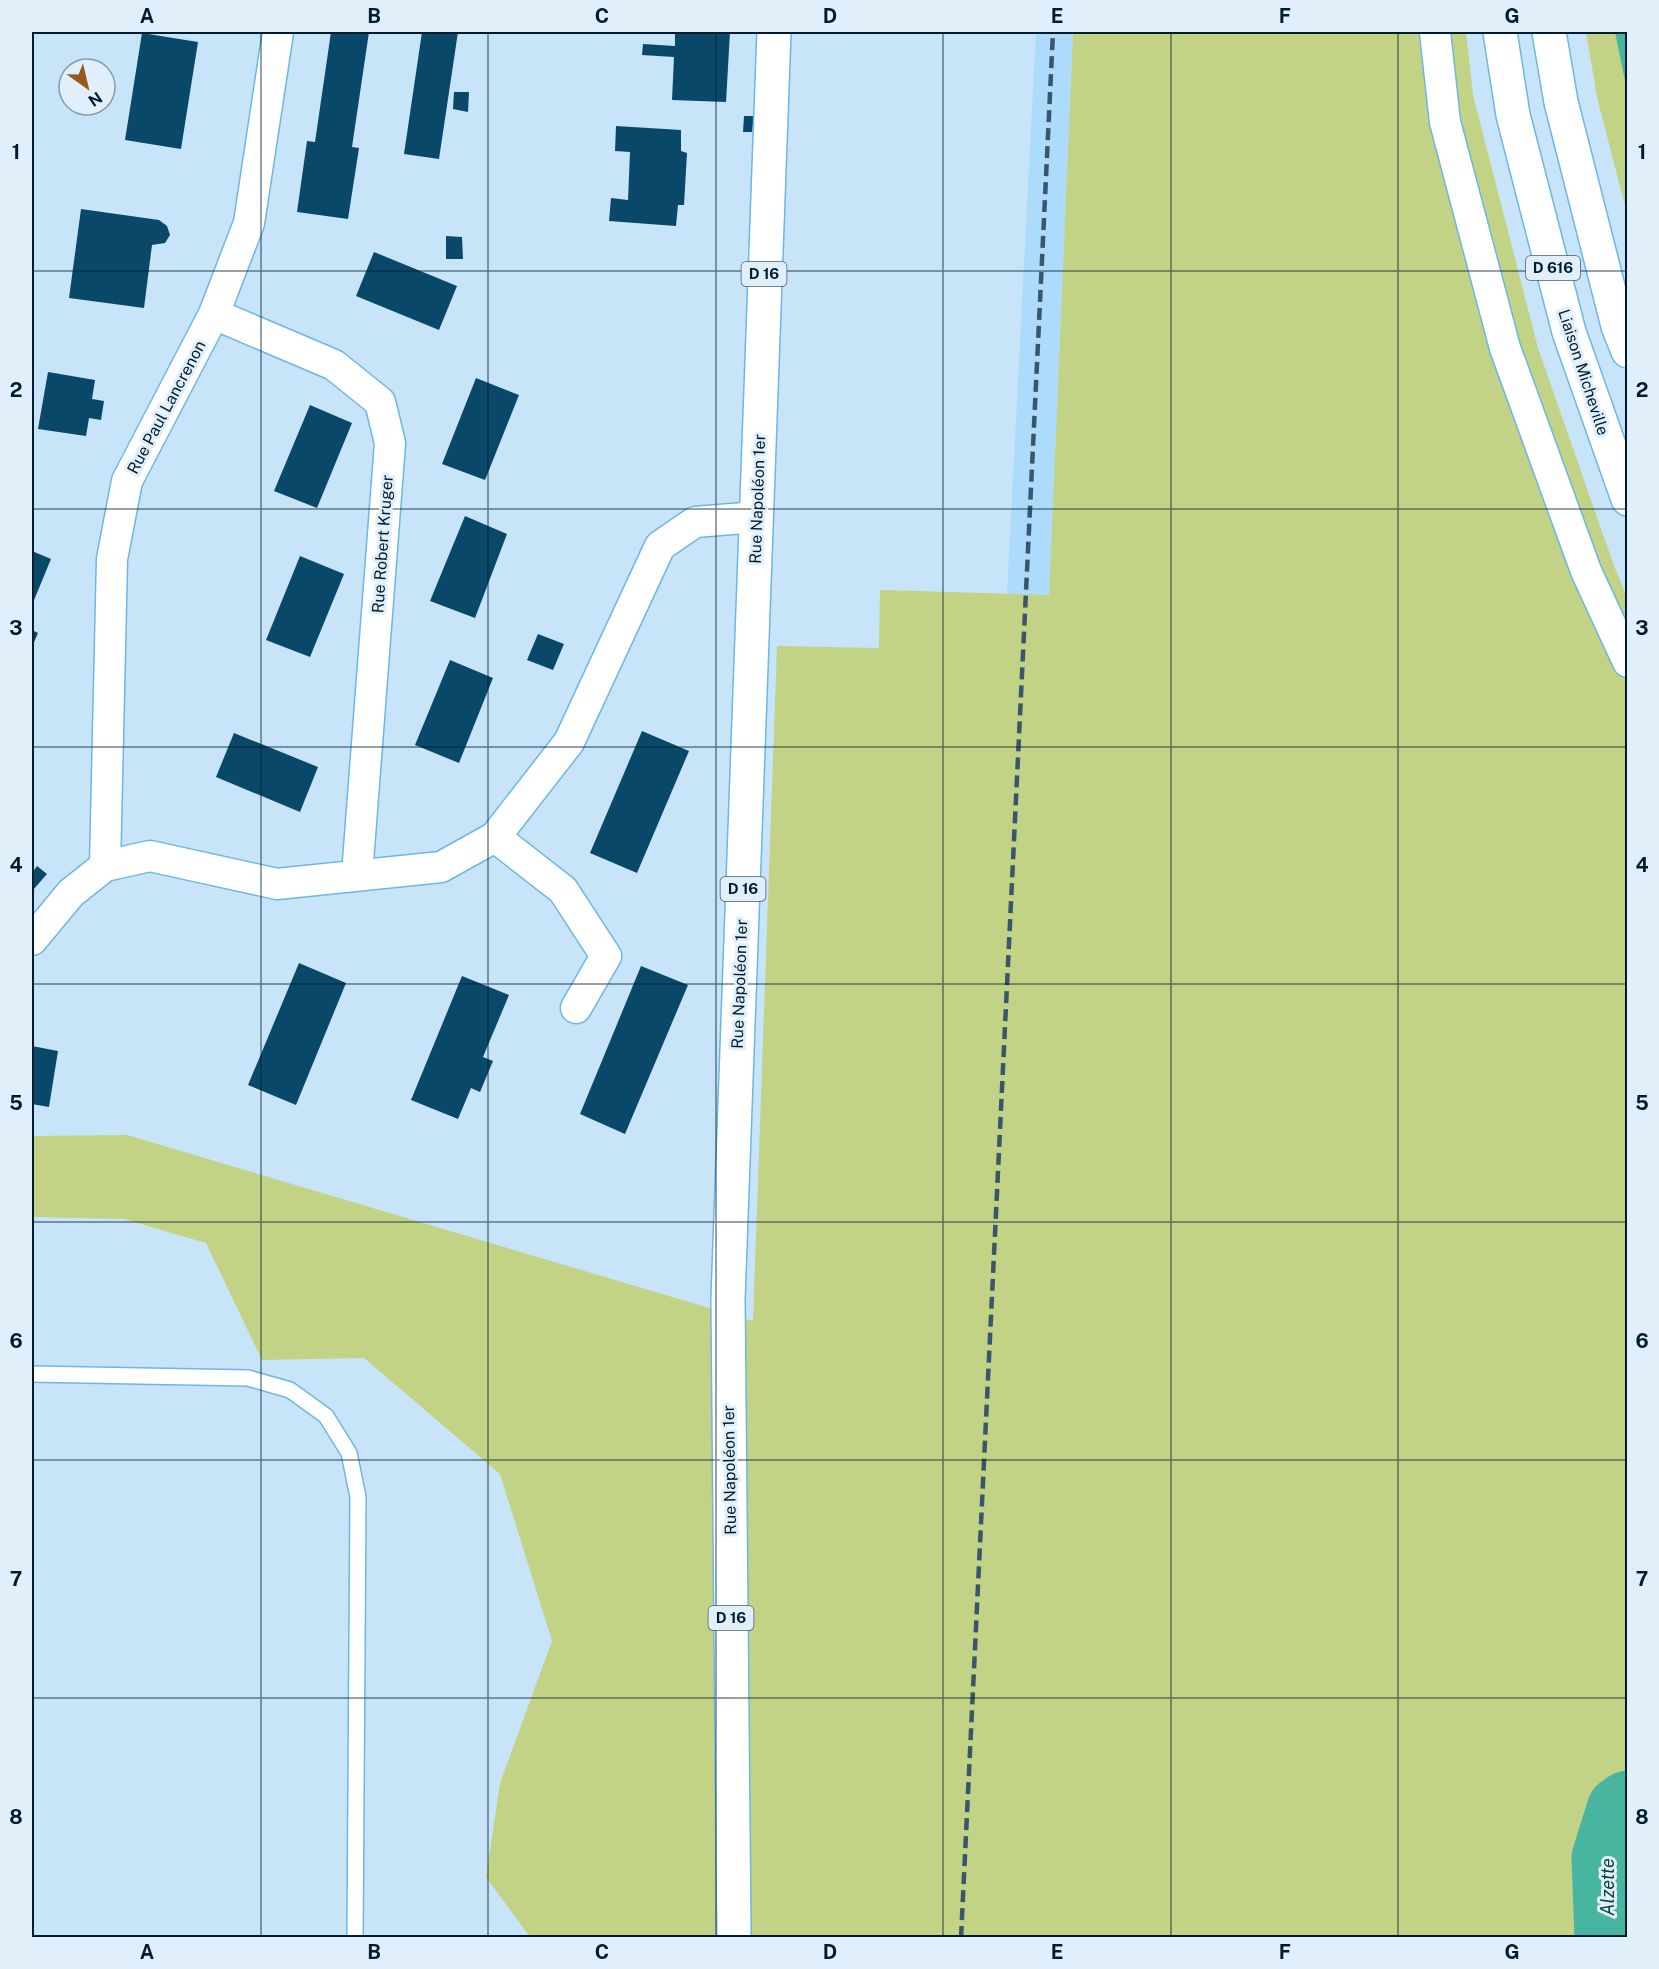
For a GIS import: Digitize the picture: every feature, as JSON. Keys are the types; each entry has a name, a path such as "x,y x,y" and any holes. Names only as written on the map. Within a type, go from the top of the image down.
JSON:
{"main road":[{"name":"Rue Napoléon 1er","path":"734,1938 728,1299 774,32"},
{"name":"Liaison Micheville","path":"1500,32 1513,115 1569,332 1628,499"},
{"name":"D 616","path":"1549,32 1561,102 1618,326 1628,351"}],"street":[{"name":"Rue Paul Lancrenon","path":"105,866 112,559 127,481 214,315 249,223 278,32"},
{"path":"1435,32 1446,122 1505,348 1586,571 1628,662"},
{"name":"Rue Robert Kruger","path":"214,315 334,365 380,402 390,443 357,875"},
{"path":"32,940 71,893 105,866 150,856 277,884 441,867 495,837 569,742 660,546 695,522 757,517"},
{"path":"495,837 563,890 606,956 576,1008"}],"lane":[{"path":"32,1374 248,1378 290,1390 326,1416 349,1453 358,1497 355,1938"}],"shaded area":[{"path":"1036,32 1073,32 1049,595 1007,594"},
{"path":"1073,32 1466,32 1473,95 1538,348 1614,566 1627,597 1628,1805 1619,1816 1609,1849 1607,1886 1609,1937 530,1937 486,1877 500,1783 552,1641 500,1474 364,1358 262,1360 206,1243 124,1219 32,1217 32,1136 127,1135 753,1321 777,646 879,648 880,590 1049,595"},
{"path":"1586,32 1627,32 1627,214 1597,97"},
{"path":"1615,32 1627,32 1627,87 1625,81"}],"building":[{"path":"331,32 369,32 352,147 359,148 348,219 297,212 307,141 315,142"},
{"path":"422,32 458,32 439,159 404,154"},
{"path":"675,32 730,32 726,102 672,100 674,57 642,55 643,44 675,46"},
{"path":"142,33 198,42 181,149 125,140"},
{"path":"454,92 469,92 468,112 453,109"},
{"path":"744,116 754,116 752,132 743,132"},
{"path":"616,126 681,130 681,151 687,153 684,205 678,205 676,226 609,221 611,198 628,200 630,152 615,151"},
{"path":"81,209 159,220 167,226 170,235 165,243 152,245 144,308 69,298"},
{"path":"446,236 462,237 463,259 446,259"},
{"path":"374,252 457,286 439,330 356,296"},
{"path":"48,372 95,380 92,399 104,401 101,420 89,418 86,436 38,429"},
{"path":"476,378 519,395 485,480 442,464"},
{"path":"310,405 352,423 317,508 274,491"},
{"path":"465,516 507,534 475,618 430,601"},
{"path":"32,551 51,559 32,605"},
{"path":"300,556 344,574 310,657 266,640"},
{"path":"32,630 38,633 32,647"},
{"path":"538,634 564,644 553,670 527,660"},
{"path":"450,660 493,678 459,763 415,745"},
{"path":"642,731 689,751 637,873 590,853"},
{"path":"234,733 318,767 300,812 216,777"},
{"path":"37,866 47,874 33,890 32,873"},
{"path":"299,963 346,983 296,1105 248,1085"},
{"path":"641,966 688,985 625,1134 580,1114"},
{"path":"462,976 509,995 483,1057 493,1061 480,1092 471,1088 458,1119 411,1100"},
{"path":"32,1046 58,1051 49,1107 32,1104"}],"waterway":[{"name":"Alzette","path":"1609,1938 1606,1858 1621,1810 1628,1805"}],"railway":[{"path":"961,1938 1053,32"}]}
